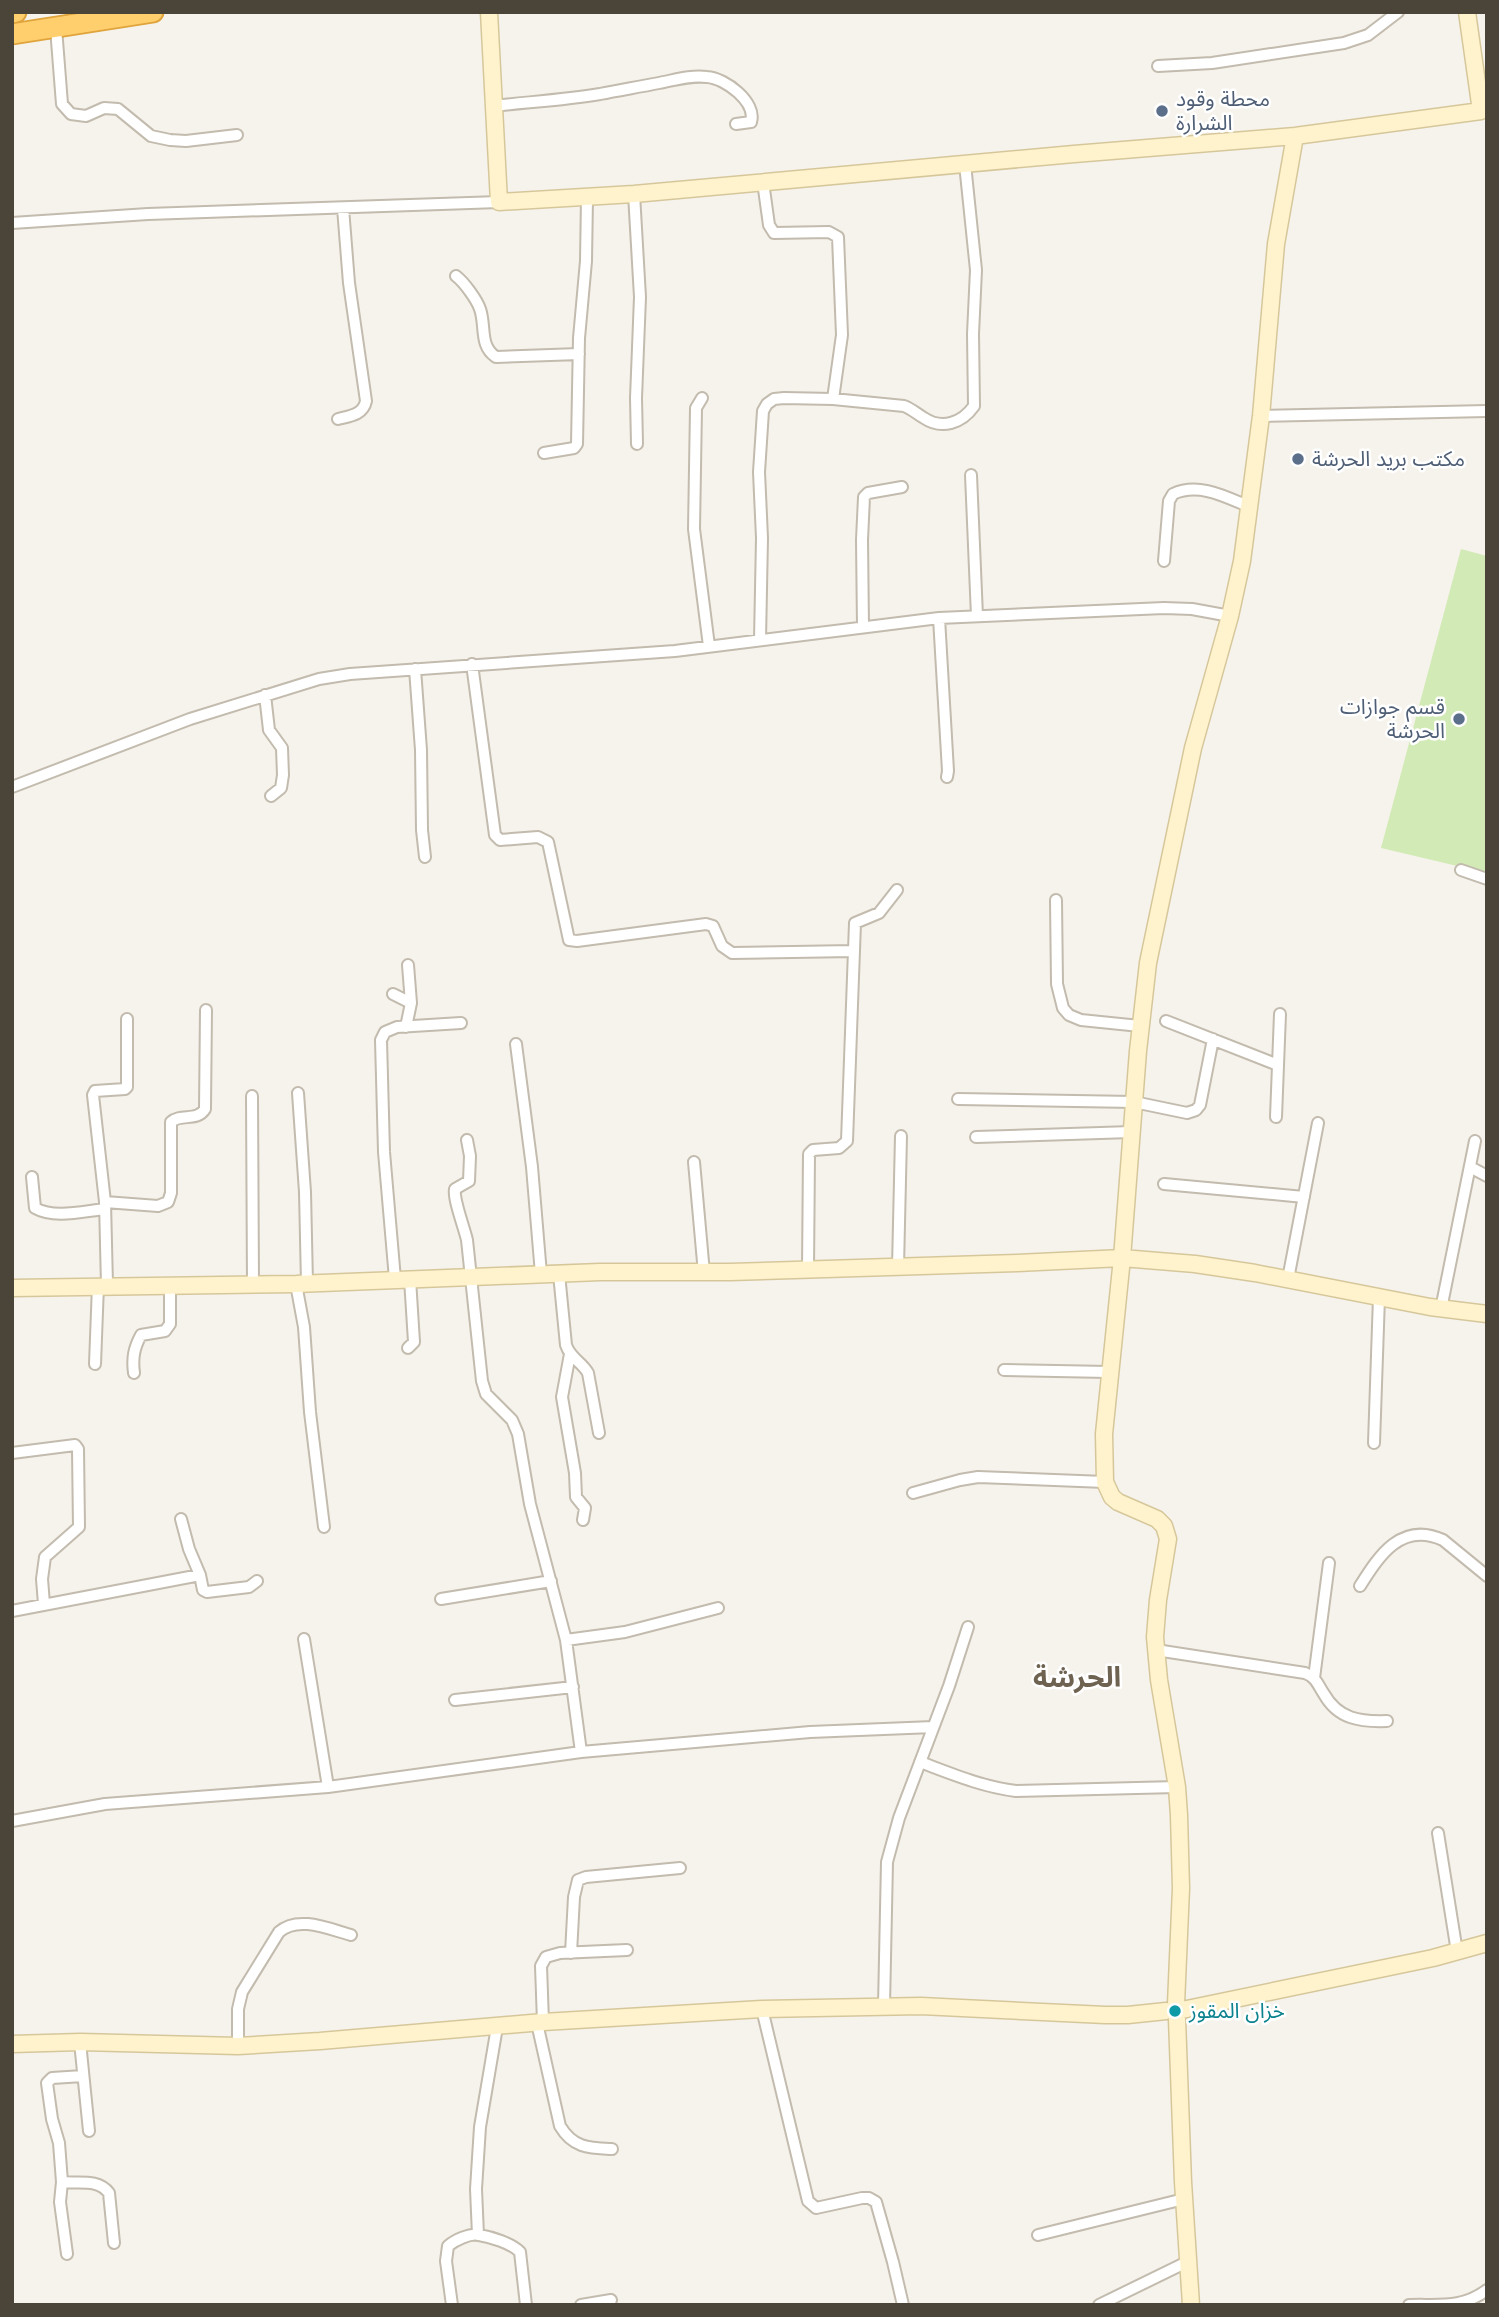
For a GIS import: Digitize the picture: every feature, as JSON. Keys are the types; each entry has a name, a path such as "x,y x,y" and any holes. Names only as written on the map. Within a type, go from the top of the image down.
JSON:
{"highway":[{"path":"12,34 153,12"}],"street":[{"path":"489,12 499,202"},
{"path":"1158,66 1226,61 1344,43 1368,35 1398,12"},
{"path":"12,223 586,198 1295,136 1484,111 1467,12"},
{"path":"56,27 62,104 71,114 86,116 104,108 118,109 151,135 170,140 186,141 237,135"},
{"path":"493,106 592,95 687,77 709,77 725,81 742,97 751,112 751,122 736,124"},
{"path":"1191,2305 1175,2011 1181,1853 1177,1787 1156,1650 1156,1620 1168,1549 1167,1532 1157,1519 1112,1497 1105,1482 1103,1451 1122,1258 1140,1026 1148,963 1193,748 1230,616 1250,507 1276,244 1295,136"},
{"path":"760,640 762,538 759,472 763,411 767,404 774,399 833,399 908,407 924,419 941,425 957,421 974,406 976,270 965,164"},
{"path":"763,182 769,225 774,233 829,232 838,237 842,334 833,399"},
{"path":"634,194 641,308 636,398 638,444"},
{"path":"544,453 574,448 577,444 579,354 586,261 586,198"},
{"path":"338,419 360,413 366,401 349,283 343,208"},
{"path":"456,276 465,284 480,308 486,345 489,352 496,357 579,354"},
{"path":"702,398 696,408 693,512 709,646"},
{"path":"1261,416 1487,411"},
{"path":"971,475 977,616"},
{"path":"863,627 864,497 868,493 902,486"},
{"path":"1164,561 1169,501 1173,494 1190,489 1202,490 1250,507"},
{"path":"12,787 190,719 319,679 349,674 586,658 939,618 1164,608 1192,609 1230,616"},
{"path":"939,618 947,777"},
{"path":"472,664 495,835 500,840 538,836 548,842 569,940 577,942 706,924 713,926 724,950 732,953 853,951"},
{"path":"415,669 425,857"},
{"path":"265,695 269,730 282,748 283,760 281,788 271,796"},
{"path":"1461,870 1487,879"},
{"path":"808,1270 809,1154 813,1150 839,1148 847,1141 855,923 879,913 897,890"},
{"path":"1056,900 1057,984 1063,1008 1082,1020 1140,1026"},
{"path":"406,1027 411,1003 408,965"},
{"path":"393,994 411,1003"},
{"path":"32,1177 36,1208 51,1213 105,1205 158,1206 168,1202 171,1193 171,1122 176,1118 195,1117 205,1109 206,1010"},
{"path":"1276,1117 1280,1014"},
{"path":"95,1364 105,1205 93,1095 95,1091 127,1087 127,1019"},
{"path":"1166,1021 1278,1065"},
{"path":"408,1348 414,1342 384,1152 380,1046 384,1032 406,1027 461,1023"},
{"path":"958,1099 1133,1102 1181,1112 1196,1111 1202,1095 1213,1040"},
{"path":"516,1044 532,1167 541,1274"},
{"path":"298,1093 305,1192 302,1283 304,1327 310,1412 324,1527"},
{"path":"252,1097 253,1284"},
{"path":"1288,1279 1318,1123"},
{"path":"976,1137 1131,1132"},
{"path":"898,1267 901,1136"},
{"path":"467,1140 470,1156 469,1181 456,1189 454,1196 464,1227 482,1385 486,1394 506,1412 516,1427 530,1504 566,1640 581,1752"},
{"path":"1441,1309 1475,1141"},
{"path":"694,1162 704,1273"},
{"path":"1470,1167 1487,1176"},
{"path":"1164,1184 1304,1198"},
{"path":"12,1288 302,1283 541,1274 704,1273 1122,1258 1195,1264 1441,1309 1487,1314"},
{"path":"559,1274 565,1341 570,1354 588,1373 599,1433"},
{"path":"134,1373 135,1346 141,1335 165,1331 170,1324 170,1284"},
{"path":"1374,1443 1379,1297"},
{"path":"570,1354 562,1397 575,1473 576,1497 585,1508 583,1520"},
{"path":"1004,1370 1109,1372"},
{"path":"12,1453 75,1444 78,1449 79,1527 45,1557 42,1580 44,1604"},
{"path":"913,1493 978,1477 1105,1482"},
{"path":"181,1519 203,1590 207,1592 249,1587 257,1581"},
{"path":"1360,1587 1387,1548 1403,1539 1419,1535 1443,1540 1487,1576"},
{"path":"1314,1678 1329,1563"},
{"path":"12,1611 200,1575"},
{"path":"441,1599 551,1581"},
{"path":"566,1640 625,1632 718,1608"},
{"path":"884,2006 887,1862 899,1818 968,1627"},
{"path":"304,1639 328,1787"},
{"path":"1156,1650 1296,1671 1314,1678 1329,1703 1344,1716 1368,1722 1387,1721"},
{"path":"455,1700 573,1687"},
{"path":"12,1821 105,1804 328,1787 581,1752 797,1733 933,1727"},
{"path":"920,1762 970,1781 1016,1791 1177,1787"},
{"path":"1438,1833 1457,1952"},
{"path":"571,1953 574,1897 578,1880 681,1868"},
{"path":"238,2046 238,2009 242,1992 279,1932 286,1926 301,1924 351,1935"},
{"path":"16,2042 238,2046 762,2009 979,2007 1105,2015 1175,2011 1350,1976 1487,1943"},
{"path":"612,2148 580,2146 565,2135 557,2117 540,2023 541,1977 543,1961 552,1955 627,1950"},
{"path":"762,2009 807,2201 816,2208 862,2198 876,2202 903,2305"},
{"path":"478,2235 476,2189 480,2127 496,2026"},
{"path":"80,2042 89,2131"},
{"path":"66,2254 60,2202 62,2182 58,2135 52,2119 47,2083 52,2078 83,2076"},
{"path":"62,2182 97,2183 105,2187 109,2193 114,2243"},
{"path":"1038,2235 1184,2199"},
{"path":"452,2305 446,2262 448,2246 455,2241 478,2235 511,2246 520,2252 526,2305"},
{"path":"1099,2305 1187,2262"},
{"path":"1409,2305 1462,2303 1487,2290"},
{"path":"581,2305 611,2300"}],"green space":[{"path":"1461,549 1487,556 1487,873 1381,848"}],"place":[{"name":"محطة وقود الشرارة","path":"1162,111"},
{"name":"مكتب بريد الحرشة","path":"1298,459"},
{"name":"قسم جوازات الحرشة","path":"1459,719"},
{"name":"خزان المقوز","path":"1175,2011"}],"district":[{"name":"الحرشة","path":"1077,1677"}]}
